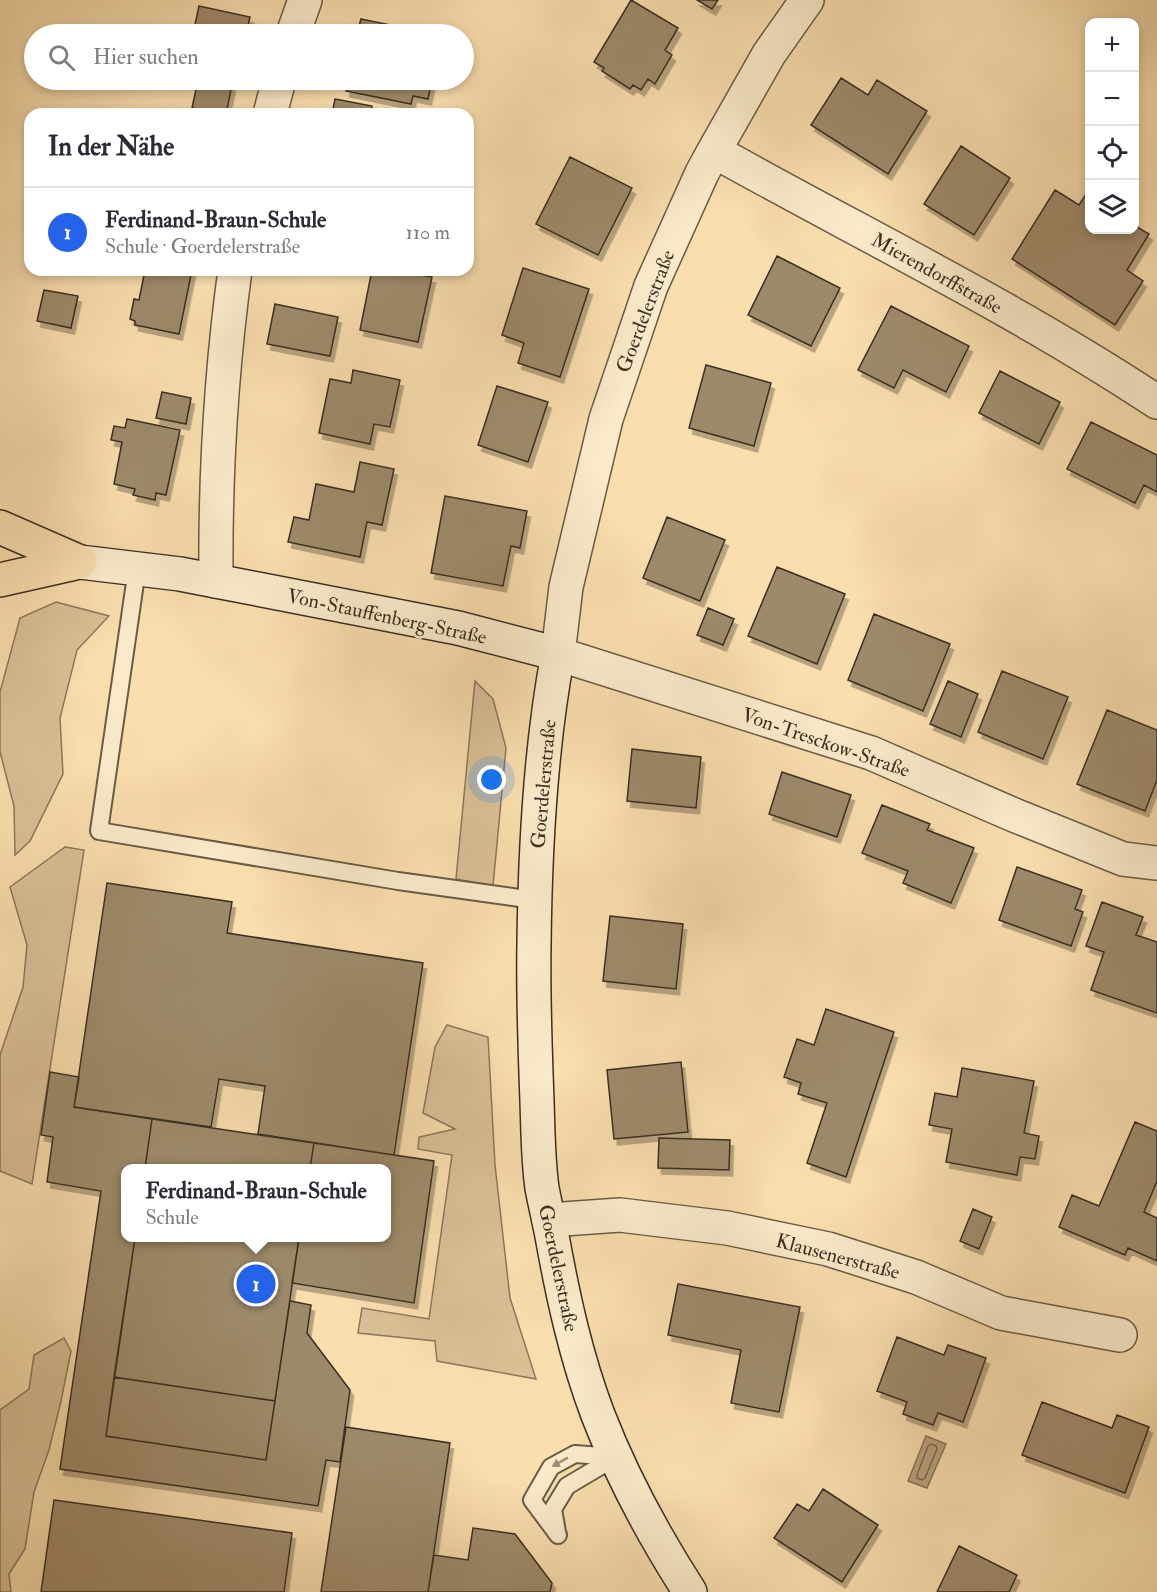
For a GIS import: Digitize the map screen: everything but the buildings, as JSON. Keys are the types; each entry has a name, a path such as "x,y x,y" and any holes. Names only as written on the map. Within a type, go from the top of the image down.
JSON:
{"highway":[{"path":"0,527 80,562"},
{"path":"0,580 80,562"}],"street":[{"path":"297,24 305,0"},
{"name":"Goerdelerstraße","path":"690,1592 667,1557 616,1457 598,1414 568,1315 542,1187 533,1008 534,900 543,760 566,587 606,419 651,286 714,151 769,54 807,0"},
{"path":"272,108 276,90"},
{"name":"Mierendorffstraße","path":"714,151 986,299 1102,366 1157,402"},
{"path":"216,581 217,460 234,276"},
{"name":"Von-Stauffenberg-Straße","path":"80,562 216,581 458,628 558,654"},
{"name":"Von-Tresckow-Straße","path":"558,654 871,753 1124,859 1157,862"},
{"name":"Klausenerstraße","path":"549,1220 620,1215 738,1231 839,1253 916,1277 1001,1313 1120,1335"}],"lane":[{"path":"137,569 99,831 398,881 534,900"},
{"path":"575,1454 616,1457 567,1486 553,1509 558,1535 532,1500 551,1467 575,1454"}],"shaded area":[{"path":"56,602 109,616 77,650 60,718 63,774 30,841 15,855 14,806 0,752 0,692 20,618"},
{"path":"475,681 493,699 506,748 493,886 456,879"},
{"path":"65,847 84,850 32,1184 0,1171 0,1055 23,987 27,945 10,887"},
{"path":"447,1025 488,1037 495,1165 510,1298 536,1379 437,1361 435,1341 358,1333 362,1308 429,1319 452,1155 418,1149 419,1137 455,1129 423,1113 435,1047"},
{"path":"64,1338 71,1351 49,1450 34,1492 25,1549 9,1574 11,1592 0,1592 0,1410 29,1389 34,1355"}],"water":[{"path":"926,1436 946,1444 927,1488 908,1481"}],"place":[{"name":"Ferdinand-Braun-Schule","path":"256,1284"}]}
